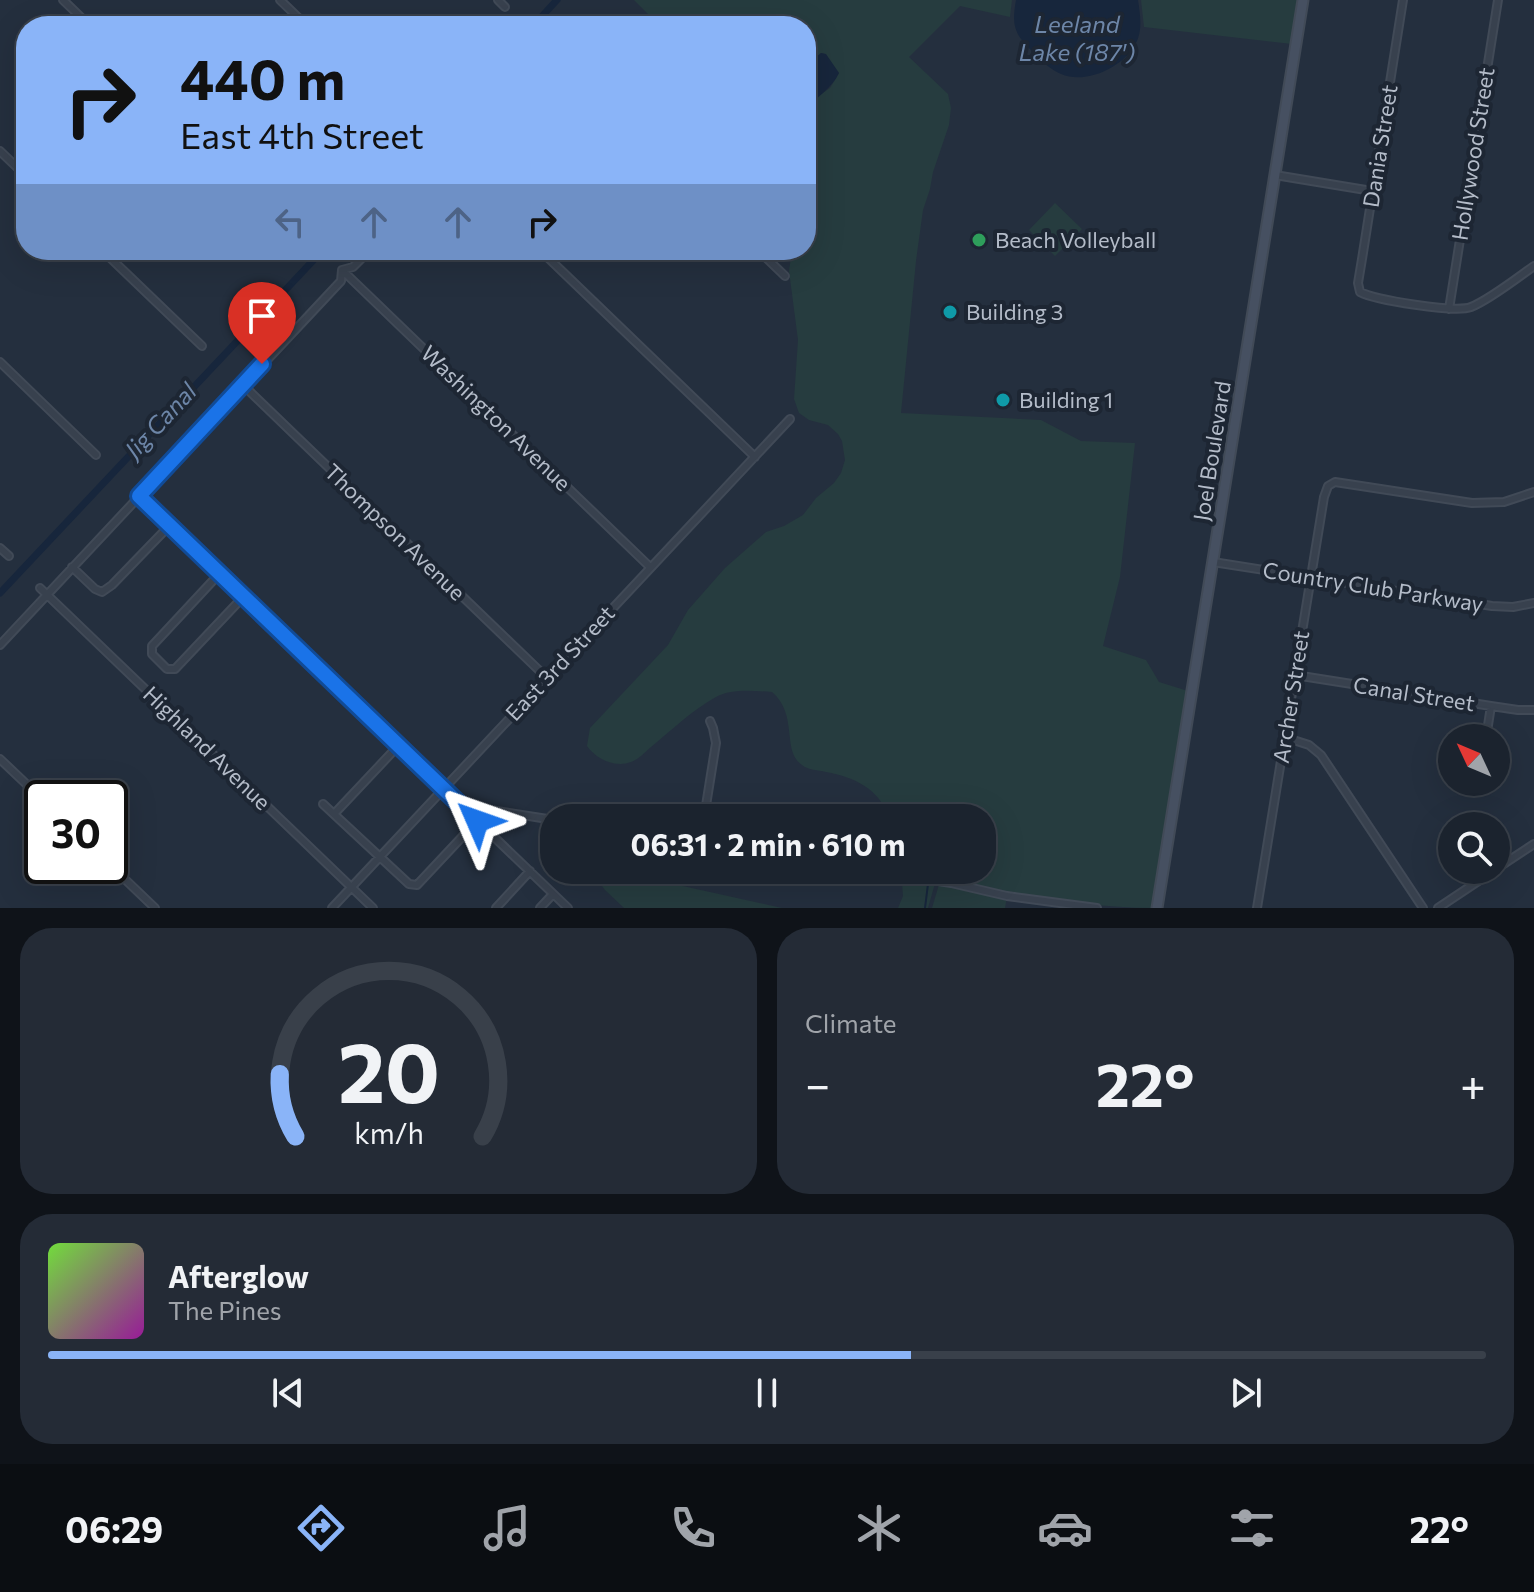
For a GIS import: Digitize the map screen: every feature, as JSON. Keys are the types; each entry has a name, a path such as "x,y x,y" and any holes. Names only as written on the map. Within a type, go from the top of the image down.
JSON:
{"main road":[{"name":"Joel Boulevard","path":"1157,908 1303,0"}],"street":[{"path":"63,0 80,16"},
{"path":"280,0 297,16"},
{"path":"498,0 505,7"},
{"name":"Dania Street","path":"1403,0 1358,283 1360,292 1367,296 1449,309"},
{"name":"Hollywood Street","path":"1449,309 1498,0"},
{"path":"0,151 16,166"},
{"path":"1275,175 1372,191"},
{"path":"112,260 202,346"},
{"path":"0,645 341,281 342,270 353,267 360,260"},
{"path":"550,260 755,457"},
{"path":"768,260 785,276"},
{"path":"1449,309 1471,307 1531,268 1534,278"},
{"name":"Washington Avenue","path":"342,270 650,567"},
{"path":"0,362 96,455"},
{"name":"Thompson Avenue","path":"243,385 547,678"},
{"name":"East 3rd Street","path":"332,908 790,419"},
{"name":"Archer Street","path":"1257,908 1310,578 1328,486 1335,482 1483,503 1511,500 1534,492"},
{"path":"139,496 568,908"},
{"path":"72,567 102,592 170,525"},
{"path":"0,548 9,556"},
{"name":"Country Club Parkway","path":"1213,562 1492,606 1513,607 1534,603"},
{"path":"220,573 152,646 152,654 167,669 175,669 244,596"},
{"name":"Highland Avenue","path":"40,588 373,908"},
{"name":"Canal Street","path":"1295,675 1534,710"},
{"path":"1488,724 1491,706"},
{"path":"706,804 716,743 710,721"},
{"path":"1284,737 1309,745 1321,755 1423,908"},
{"path":"334,814 398,746"},
{"path":"0,759 24,782"},
{"path":"323,804 409,884 417,885 477,821"},
{"path":"471,814 484,809 540,818"},
{"path":"1510,860 1534,844"},
{"path":"496,908 530,871"},
{"path":"128,882 155,908"},
{"path":"955,884 1007,896 1097,908"},
{"path":"1438,908 1474,884"},
{"path":"540,908 553,894"}],"green space":[{"path":"634,0 1012,0 1010,17 960,6 909,57 948,94 951,108 949,125 923,210 901,413 1041,420 1081,441 1135,443 1120,577 1103,646 1146,660 1159,682 1188,691 1153,908 1072,903 958,884 996,884 996,804 882,804 856,781 807,768 792,751 785,711 772,692 736,691 722,694 690,714 641,756 625,764 606,761 587,746 590,728 668,645 688,610 725,568 766,532 803,515 841,473 845,460 838,434 828,425 809,420 799,413 794,399 798,340 789,271 791,260 816,260 816,98 830,88 839,73 825,54 816,57 816,16 650,16"},
{"path":"1141,0 1299,0 1292,44 1144,27"},
{"path":"1055,203 1082,229 1055,256 1029,230"},
{"path":"600,884 674,884 782,908 624,908"},
{"path":"902,884 935,884 928,908 898,908 903,896"},
{"path":"939,884 953,884 1007,896 1005,908 932,908"}],"water":[{"name":"Leeland Lake (187')","path":"1016,0 1138,0 1140,33 1130,52 1114,66 1093,75 1071,77 1044,63 1019,36 1014,18"},
{"path":"821,53 826,54 839,73 816,99 816,57"}],"waterway":[{"name":"Jig Canal","path":"542,16 557,0"},
{"name":"Jig Canal","path":"0,593 314,260"},
{"path":"925,908 928,884"}],"place":[{"name":"Beach Volleyball","path":"979,240"},
{"name":"Building 3","path":"950,312"},
{"name":"Building 1","path":"1003,400"}],"route":[{"path":"262,364 139,496 477,821"}]}
